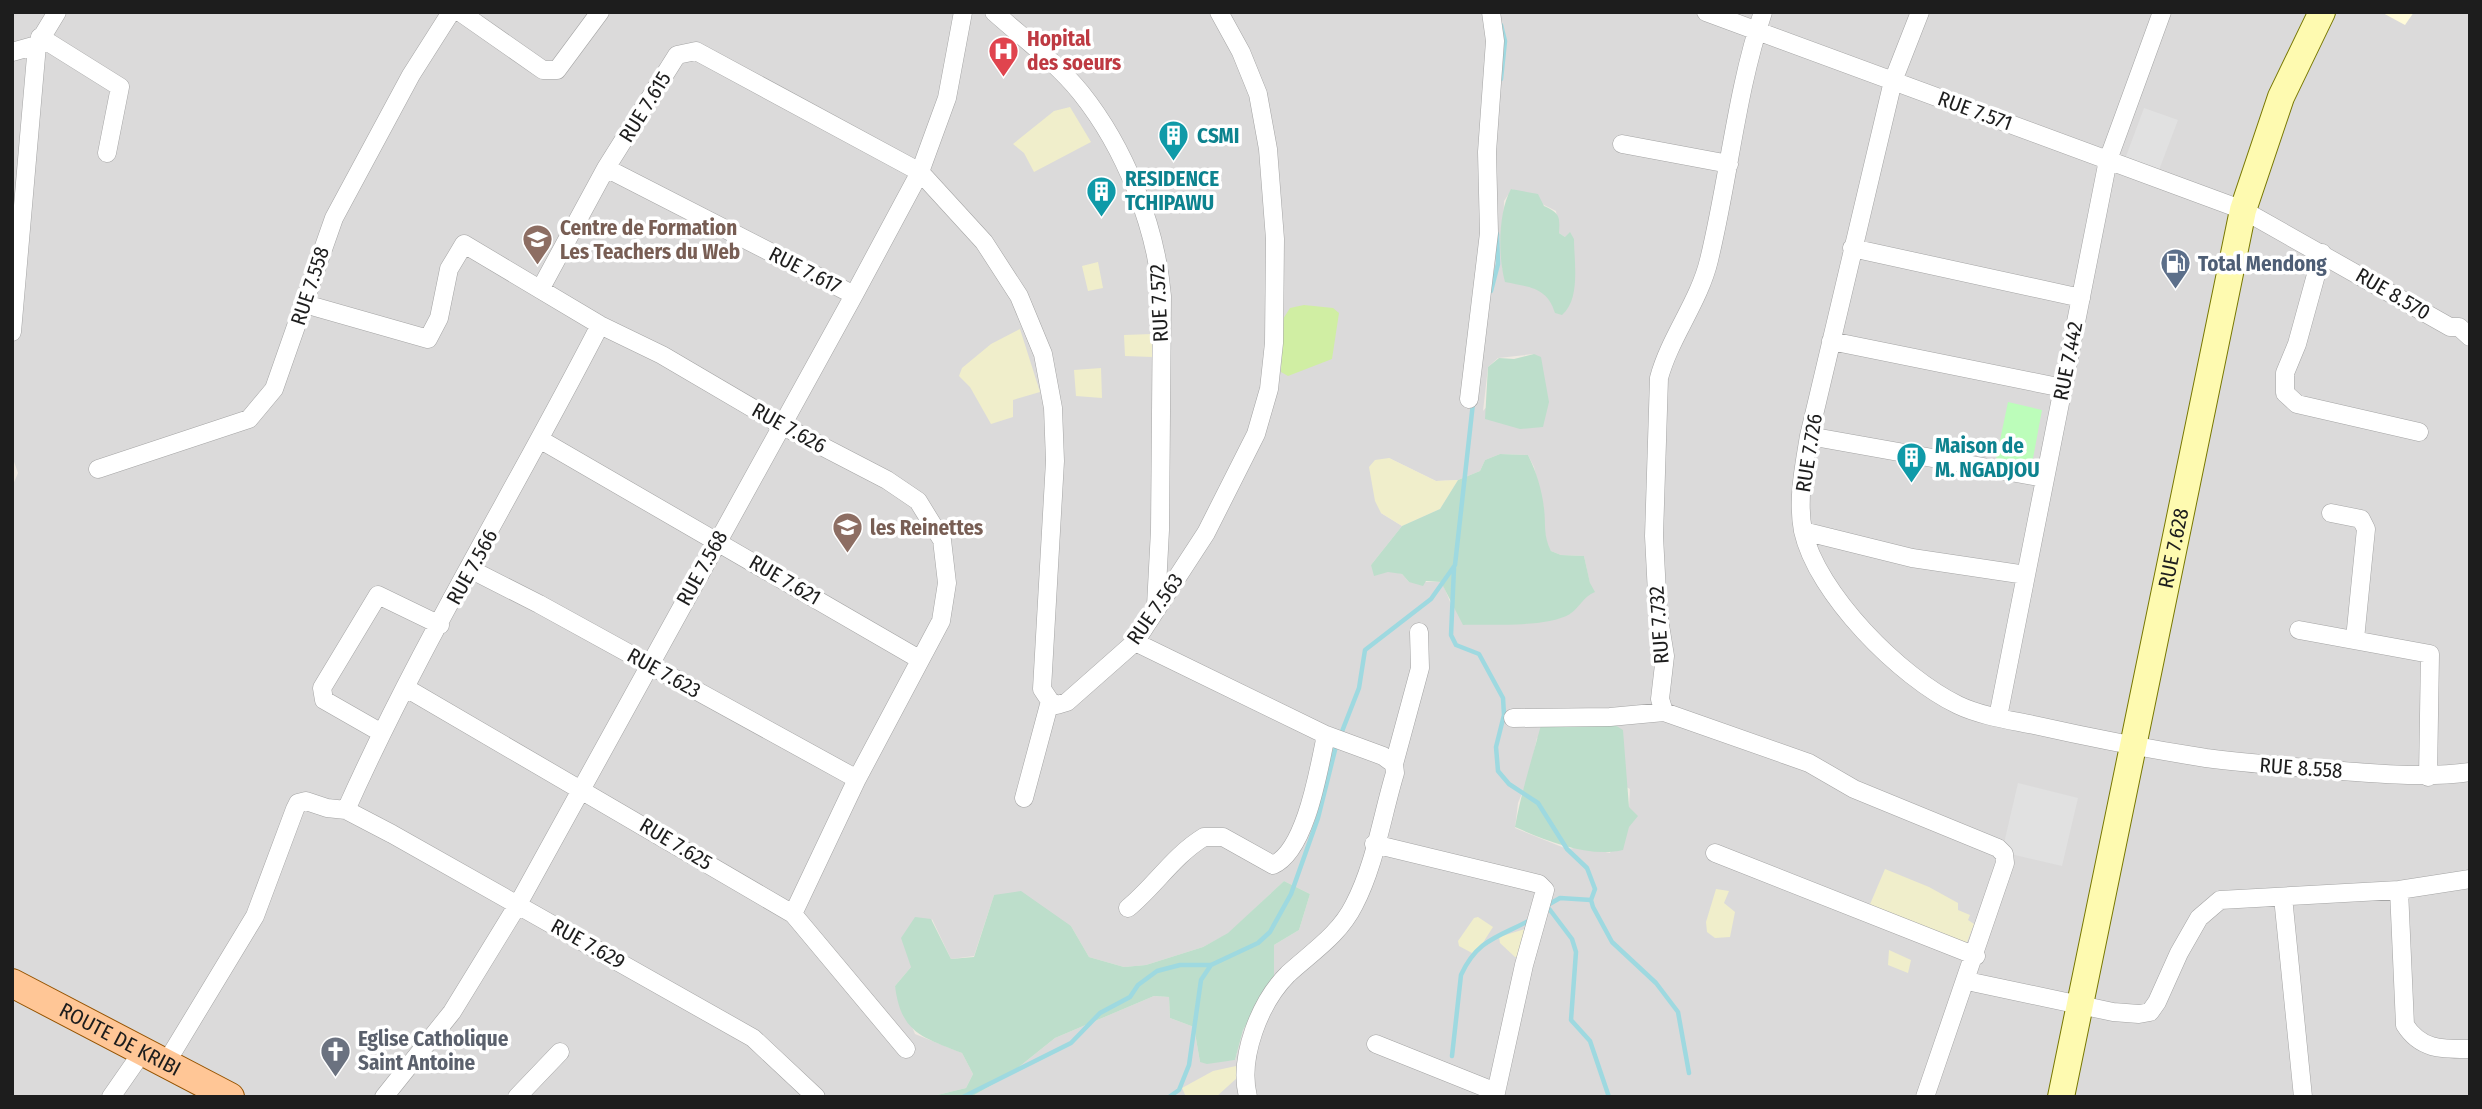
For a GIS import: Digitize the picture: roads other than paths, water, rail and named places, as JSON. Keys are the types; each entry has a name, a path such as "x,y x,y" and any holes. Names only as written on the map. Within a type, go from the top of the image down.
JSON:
{"main road":[{"name":"RUE 7.628","path":"2061,1097 2243,210 2281,97 2322,12"},
{"name":"ROUTE DE KRIBI","path":"12,983 230,1097"}],"street":[{"path":"12,332 38,41 57,12"},
{"name":"RUE 7.558","path":"98,469 249,419 274,389 334,218 411,75 451,12"},
{"path":"460,12 542,70 557,70 600,12"},
{"name":"RUE 7.568","path":"384,1097 452,1012 517,906 648,664 783,426 920,172 947,99 962,12"},
{"name":"RUE 7.572","path":"994,12 1081,93 1118,151 1152,237 1160,265 1163,296 1160,530 1156,608"},
{"name":"RUE 7.563","path":"1050,701 1057,705 1077,696 1135,642 1206,533 1256,434 1270,377 1275,239 1268,149 1258,94 1241,52 1219,12"},
{"path":"1469,400 1489,233 1487,152 1494,41 1491,12"},
{"name":"RUE 7.571","path":"1706,12 2243,210"},
{"name":"RUE 7.732","path":"1664,712 1660,699 1665,656 1658,613 1654,536 1659,379 1663,362 1691,309 1709,262 1763,12"},
{"name":"RUE 7.726","path":"1920,12 1893,81 1809,436 1800,495 1803,531 1816,567 1852,619 1911,674 1958,705 1998,717 2132,747"},
{"name":"RUE 7.442","path":"1998,717 2108,160 2162,12"},
{"path":"12,52 38,41"},
{"path":"38,41 120,87 107,153"},
{"name":"RUE 7.615","path":"541,288 607,168 677,55 696,51 920,172"},
{"path":"1622,144 1729,164"},
{"name":"RUE 7.617","path":"607,168 854,295"},
{"path":"920,172 984,242 1019,296 1043,354 1053,408 1055,461 1042,689 1050,701 1024,798"},
{"name":"RUE 8.570","path":"2243,210 2450,327 2466,327"},
{"name":"RUE 7.626","path":"305,304 428,339 439,318 449,269 464,244 600,325 662,355 783,426 887,480 918,501 942,540 947,583 941,621 857,779 793,914"},
{"path":"1852,248 2081,298"},
{"path":"2322,253 2297,344 2285,373 2285,393 2297,404 2419,432"},
{"name":"RUE 7.566","path":"346,810 380,732 541,440 600,325"},
{"path":"1831,341 2063,388"},
{"path":"1809,436 2045,478"},
{"name":"RUE 7.621","path":"541,440 919,659"},
{"path":"2331,513 2361,519 2366,528 2355,639"},
{"path":"1803,531 1912,558 2026,575"},
{"name":"RUE 7.623","path":"470,569 857,779"},
{"path":"380,732 324,700 323,688 378,595 440,625"},
{"path":"2299,630 2430,654 2428,777"},
{"path":"1248,1097 1249,1051 1255,1027 1286,977 1336,933 1354,905 1395,773 1394,764 1420,668 1419,632"},
{"path":"1135,642 1336,740 1383,757 1394,764"},
{"name":"RUE 7.625","path":"406,688 580,787 793,914 906,1048"},
{"path":"1513,718 1610,717 1664,712 1809,763 1854,789 1998,848 2004,854 2005,863 1976,956 1925,1097"},
{"path":"1128,908 1147,893 1157,876 1204,837 1223,837 1273,864 1286,856 1295,843 1317,779 1336,740"},
{"name":"RUE 8.558","path":"2132,747 2248,764 2428,777 2470,772"},
{"name":"RUE 7.629","path":"154,1057 259,907 298,803 306,801 327,808 346,810 753,1038 816,1097"},
{"path":"1374,844 1539,884 1545,890 1495,1094 1376,1044"},
{"path":"1715,853 1976,956"},
{"path":"1967,981 2126,1013 2150,1012 2199,918 2220,900 2399,890 2470,879"},
{"path":"2399,890 2405,1025 2413,1037 2431,1048 2470,1049"},
{"path":"2284,897 2303,1097"},
{"path":"517,1097 560,1052"},
{"path":"111,1097 154,1057"}],"waterway":[{"path":"1501,25 1505,41 1501,79"},
{"path":"1491,291 1498,264 1497,234"},
{"path":"1341,734 1359,688 1365,650 1431,599 1455,565 1473,403"},
{"path":"1454,568 1451,635 1456,645 1479,654 1503,698 1504,715 1496,747 1498,771 1509,784 1538,803 1567,849 1587,868 1595,889 1591,900 1593,907 1612,942 1656,983 1678,1012 1689,1073"},
{"path":"1169,1097 1179,1090 1189,1065 1201,980 1211,965 1258,943 1270,932 1291,894 1318,818 1337,742"},
{"path":"1546,906 1560,898 1591,900"},
{"path":"1547,906 1572,939 1576,952 1571,1020 1590,1041 1609,1097"},
{"path":"1452,1056 1461,975 1468,963 1482,946 1532,919"},
{"path":"963,1097 1071,1043 1100,1013 1130,997 1138,985 1157,971 1180,965 1210,965"}],"place":[{"name":"Hopital des soeurs","path":"1004,78"},
{"name":"CSMI","path":"1174,163"},
{"name":"RESIDENCE TCHIPAWU","path":"1102,218"},
{"name":"Centre de Formation Les Teachers du Web","path":"537,267"},
{"name":"Total Mendong","path":"2175,291"},
{"name":"Maison de M. NGADJOU","path":"1912,485"},
{"name":"les Reinettes","path":"847,555"},
{"name":"Eglise Catholique Saint Antoine","path":"335,1078"}]}
